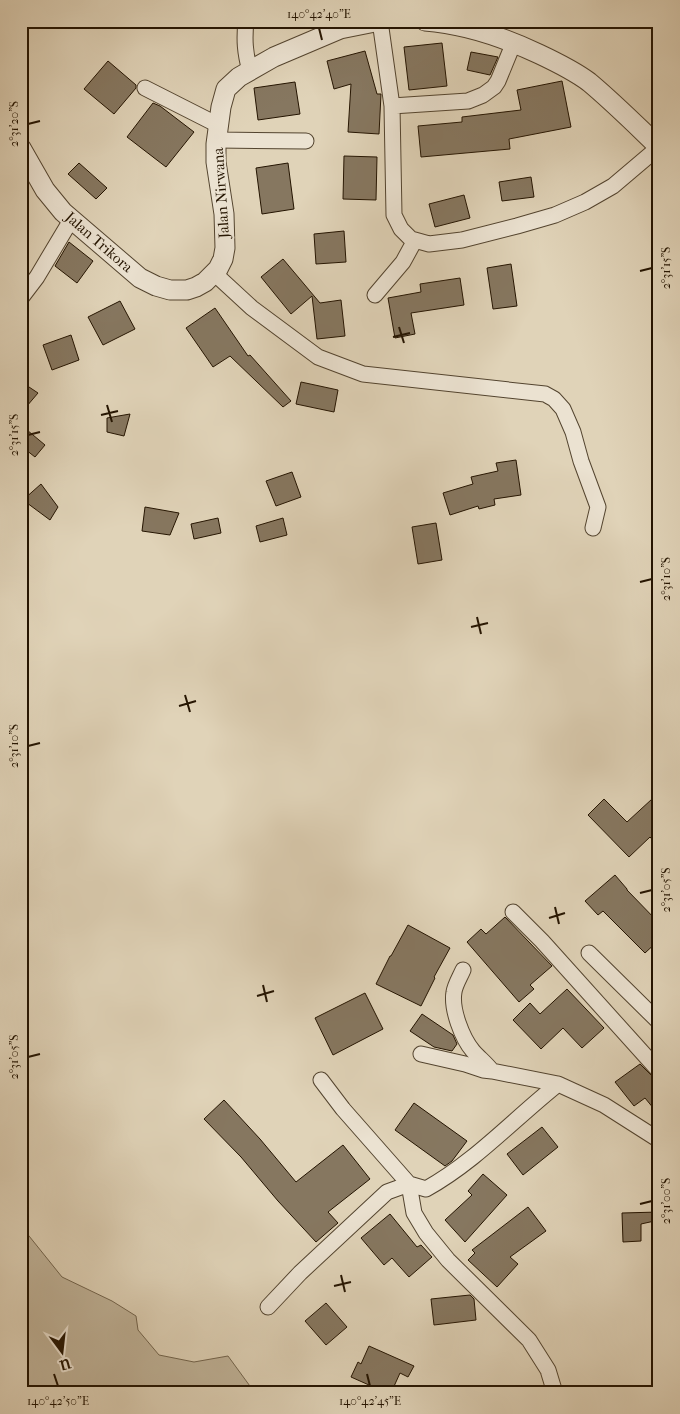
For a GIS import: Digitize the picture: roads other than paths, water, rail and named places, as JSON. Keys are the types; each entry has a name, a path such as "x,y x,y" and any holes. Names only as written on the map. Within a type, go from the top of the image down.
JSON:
{"street":[{"path":"246,21 245,50 250,71"},
{"path":"380,21 392,106 394,215 401,229 411,239 429,244 462,240 555,215 585,202 613,186 659,147 588,81 561,64 514,42 490,28 425,21"},
{"name":"Jalan Nirwana","path":"209,278 218,269 223,259 225,248 224,214 216,162 217,132 222,98 226,89 239,77 274,57 340,30 380,21"},
{"path":"392,106 468,101 483,95 494,87 498,81 514,42"},
{"path":"145,88 217,132 306,141"},
{"name":"Jalan Trikora","path":"21,148 45,190 63,212 140,278 170,290 187,290 196,287 209,278"},
{"path":"21,298 37,277 71,220"},
{"path":"375,295 403,262 415,240"},
{"path":"209,278 318,356 363,374 545,394 554,399 563,408 573,432 598,507 593,528"},
{"path":"513,912 542,940 659,1071"},
{"path":"589,954 659,1022"},
{"path":"463,970 454,993 455,1012 459,1027 473,1051 492,1071"},
{"path":"420,1054 466,1064 483,1070 558,1084 604,1105 659,1140"},
{"path":"321,1080 343,1109 409,1184 414,1213 448,1260 528,1340 548,1370 556,1393"},
{"path":"268,1307 300,1273 387,1192 409,1184 426,1189 442,1180 512,1125 537,1100 558,1084"}]}
